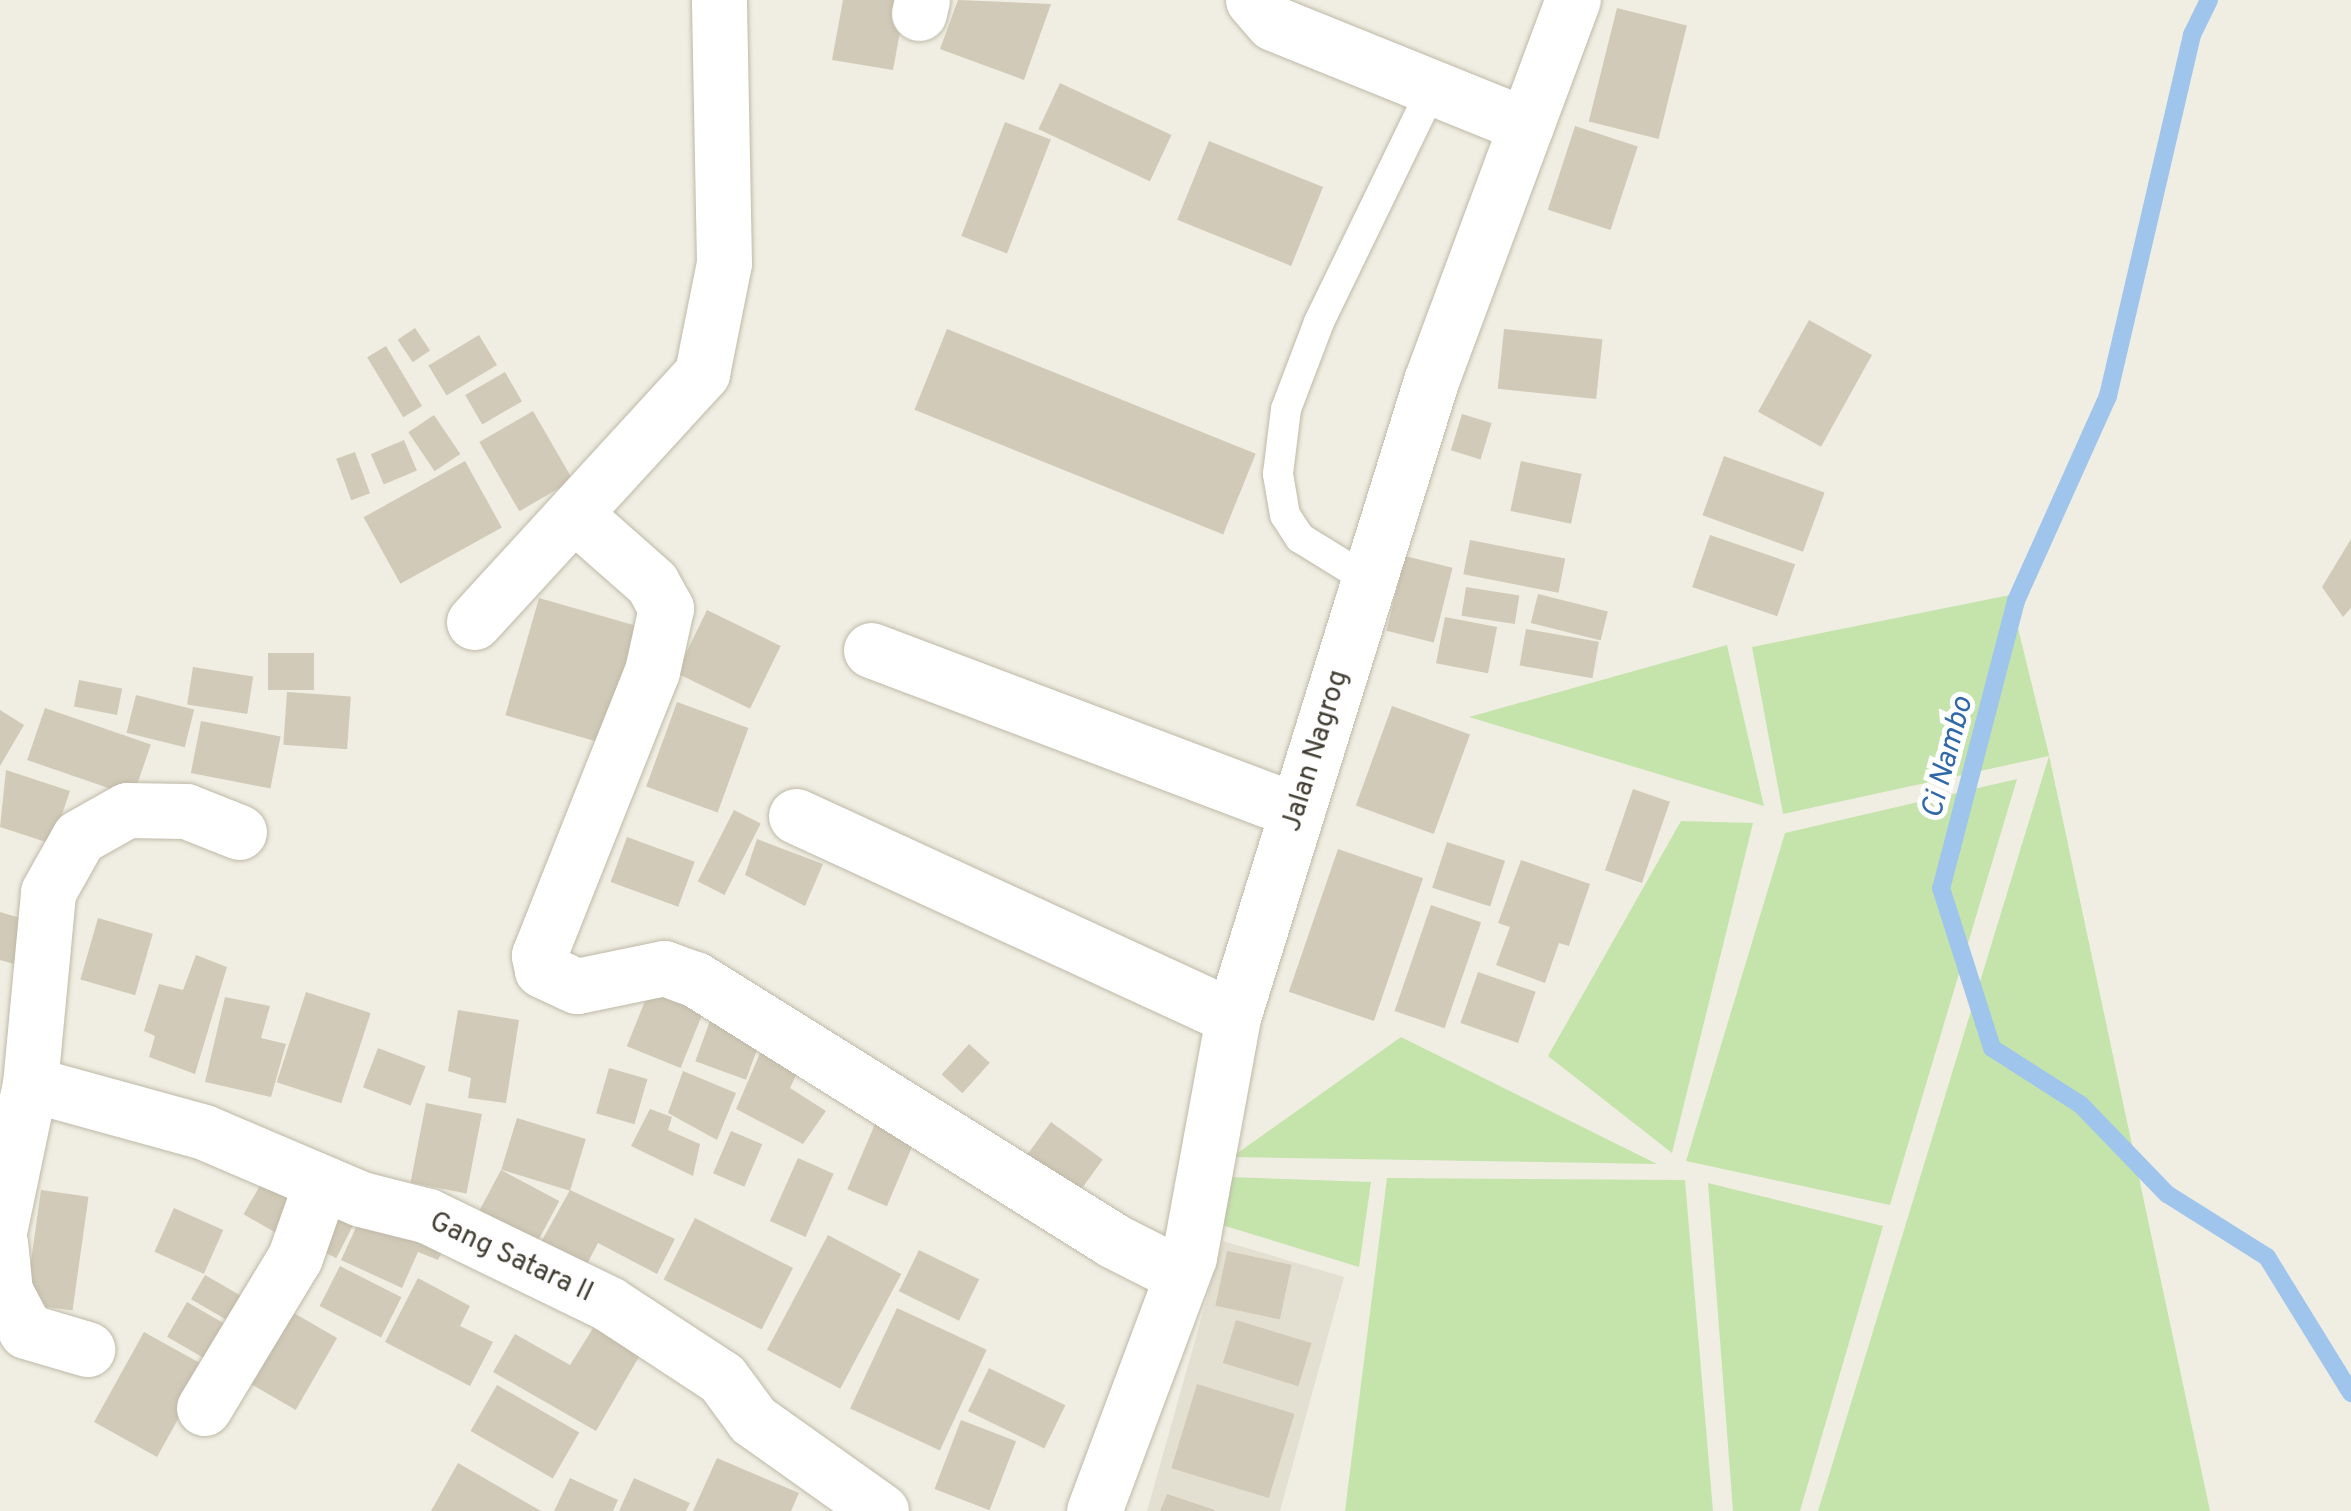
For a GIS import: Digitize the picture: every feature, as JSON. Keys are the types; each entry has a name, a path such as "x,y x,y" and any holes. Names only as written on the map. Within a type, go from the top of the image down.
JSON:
{"street":[{"path":"474,622 550,532 575,515 702,373 724,263 719,0"},
{"path":"1253,0 1273,23 1431,91 1526,125"},
{"name":"Jalan Nagrog","path":"1094,1511 1181,1275 1232,1017 1431,380 1572,0"},
{"path":"575,515 652,583 666,608 652,671 564,883 540,956 542,970 577,986 664,968 695,979 1112,1240 1181,1275"},
{"path":"870,650 1296,811"},
{"path":"0,1227 30,1084 48,892 78,837 127,810 186,811 239,832"},
{"path":"796,816 1232,1017"},
{"name":"Gang Satara II","path":"30,1084 204,1132 321,1183 428,1216 609,1304 722,1378 753,1420 881,1511"},
{"path":"204,1408 294,1257 321,1183"},
{"path":"0,1242 5,1291 26,1332 87,1349"}],"lane":[{"path":"1370,581 1320,554 1285,515 1282,441 1319,322 1431,91"}],"shaded area":[{"path":"1223,1241 1344,1277 1280,1511 1147,1511"}],"green space":[{"path":"2010,595 2049,755 2210,1511 1818,1511 2049,756 1783,814 1752,647"},
{"path":"1727,645 1764,806 1469,717"},
{"path":"2017,779 1890,1205 1686,1161 1785,833"},
{"path":"1681,821 1753,823 1672,1153 1548,1056"},
{"path":"1401,1037 1657,1164 1232,1157"},
{"path":"1229,1177 1371,1182 1359,1267 1222,1225"},
{"path":"1387,1178 1685,1180 1713,1511 1345,1511"},
{"path":"1708,1183 1883,1226 1800,1511 1733,1511"}],"building":[{"path":"843,0 906,0 893,70 832,60"},
{"path":"958,0 1051,4 1024,80 940,49"},
{"path":"1617,8 1687,25 1659,139 1589,122"},
{"path":"1060,83 1171,135 1150,181 1038,129"},
{"path":"1005,122 1051,140 1007,253 961,236"},
{"path":"1575,126 1638,146 1611,230 1548,210"},
{"path":"1209,141 1323,187 1291,266 1177,220"},
{"path":"1809,320 1872,355 1821,447 1758,412"},
{"path":"415,328 430,350 413,362 398,340"},
{"path":"947,329 1256,454 1223,534 914,410"},
{"path":"1504,329 1602,339 1596,399 1498,389"},
{"path":"479,335 497,365 446,395 428,365"},
{"path":"386,346 422,406 403,417 367,357"},
{"path":"505,372 522,401 482,424 465,395"},
{"path":"533,411 573,480 519,511 479,442"},
{"path":"1462,414 1492,423 1481,459 1451,450"},
{"path":"434,415 460,454 435,471 408,432"},
{"path":"404,440 417,470 384,484 371,454"},
{"path":"355,452 370,493 351,500 336,459"},
{"path":"1724,456 1825,493 1803,552 1702,515"},
{"path":"465,461 502,527 400,584 364,517"},
{"path":"1521,461 1582,474 1571,524 1510,511"},
{"path":"1710,535 1795,564 1777,616 1692,587"},
{"path":"2351,539 2351,608 2343,617 2322,587"},
{"path":"1470,540 1565,559 1559,593 1463,574"},
{"path":"1405,556 1453,568 1434,643 1386,631"},
{"path":"1466,587 1519,595 1515,624 1461,616"},
{"path":"1538,594 1608,611 1601,641 1531,623"},
{"path":"539,598 637,626 603,743 505,715"},
{"path":"707,610 781,646 750,709 676,673"},
{"path":"1445,617 1497,627 1488,673 1436,663"},
{"path":"1526,629 1599,642 1592,678 1520,665"},
{"path":"268,653 314,653 314,690 268,690"},
{"path":"193,667 253,677 247,714 187,705"},
{"path":"79,680 122,688 117,715 74,707"},
{"path":"287,692 351,696 347,749 283,745"},
{"path":"136,695 194,710 185,747 127,733"},
{"path":"677,702 748,728 718,813 646,787"},
{"path":"1392,706 1470,734 1434,834 1356,806"},
{"path":"45,708 151,744 133,796 27,760"},
{"path":"0,710 24,725 0,766"},
{"path":"201,721 281,736 270,788 191,773"},
{"path":"6,770 70,791 52,844 0,827"},
{"path":"1633,789 1670,802 1642,883 1605,870"},
{"path":"734,810 761,824 724,895 698,881"},
{"path":"627,837 695,862 678,907 611,882"},
{"path":"757,839 823,864 805,906 745,875"},
{"path":"1447,842 1505,861 1490,907 1432,888"},
{"path":"1338,849 1423,878 1374,1021 1289,992"},
{"path":"1521,860 1590,884 1569,946 1559,943 1545,983 1496,965 1510,927 1498,923"},
{"path":"1431,905 1481,922 1445,1028 1395,1011"},
{"path":"0,912 34,922 21,966 0,960"},
{"path":"98,918 153,934 135,995 80,980"},
{"path":"196,955 227,967 195,1074 149,1057 155,1036 144,1031 159,984 183,990"},
{"path":"1478,972 1536,992 1518,1043 1460,1023"},
{"path":"656,974 710,996 681,1068 627,1046"},
{"path":"306,992 371,1013 341,1103 277,1082"},
{"path":"225,997 270,1006 261,1038 286,1044 271,1097 205,1082"},
{"path":"458,1010 519,1020 506,1103 468,1098 471,1078 448,1071"},
{"path":"711,1018 762,1036 746,1080 695,1061"},
{"path":"764,1044 801,1065 790,1088 826,1111 803,1144 736,1109"},
{"path":"969,1044 990,1063 962,1093 942,1074"},
{"path":"378,1048 426,1066 411,1105 363,1087"},
{"path":"609,1068 647,1079 634,1124 596,1113"},
{"path":"683,1071 736,1093 717,1140 668,1113"},
{"path":"426,1103 482,1114 466,1193 411,1183"},
{"path":"650,1109 672,1117 668,1130 700,1144 693,1176 631,1146"},
{"path":"517,1118 586,1139 570,1191 501,1170"},
{"path":"1051,1122 1103,1160 1075,1198 1023,1160"},
{"path":"875,1124 915,1141 887,1206 847,1189"},
{"path":"731,1131 762,1144 744,1187 713,1173"},
{"path":"798,1158 834,1174 806,1237 770,1221"},
{"path":"501,1170 559,1201 534,1248 476,1217"},
{"path":"265,1177 308,1202 287,1239 244,1214"},
{"path":"41,1190 89,1197 73,1311 25,1304"},
{"path":"570,1190 675,1239 657,1274 598,1243 586,1266 541,1242"},
{"path":"334,1201 359,1214 336,1258 311,1246"},
{"path":"174,1208 223,1230 204,1274 154,1252"},
{"path":"364,1210 452,1232 438,1260 418,1252 402,1288 341,1260"},
{"path":"695,1218 793,1268 762,1329 664,1279"},
{"path":"828,1235 901,1274 840,1389 767,1350"},
{"path":"919,1250 979,1279 959,1321 899,1291"},
{"path":"1227,1251 1292,1265 1280,1319 1215,1306"},
{"path":"340,1266 401,1297 381,1337 320,1306"},
{"path":"205,1275 253,1303 239,1327 191,1299"},
{"path":"418,1278 470,1306 460,1326 493,1342 470,1386 385,1342"},
{"path":"187,1302 241,1333 221,1368 167,1337"},
{"path":"280,1305 337,1338 296,1410 238,1377"},
{"path":"897,1308 987,1350 940,1450 850,1409"},
{"path":"1236,1320 1312,1343 1298,1386 1223,1363"},
{"path":"593,1328 640,1355 596,1431 493,1372 515,1334 570,1365"},
{"path":"144,1332 207,1367 157,1457 94,1422"},
{"path":"989,1368 1065,1405 1044,1448 968,1411"},
{"path":"1197,1384 1295,1414 1269,1498 1171,1468"},
{"path":"497,1385 579,1432 553,1478 470,1431"},
{"path":"961,1420 1016,1441 990,1510 934,1489"},
{"path":"717,1458 799,1493 791,1511 693,1511"},
{"path":"458,1463 541,1511 431,1511"},
{"path":"570,1478 618,1500 613,1511 554,1511"},
{"path":"634,1478 690,1503 686,1511 619,1511"},
{"path":"1167,1494 1215,1510 1160,1511"}],"waterway":[{"name":"Ci Nambo","path":"2209,0 2192,35 2108,396 2016,601 1941,888 1992,1048 2081,1105 2167,1194 2267,1257 2351,1393"}]}
